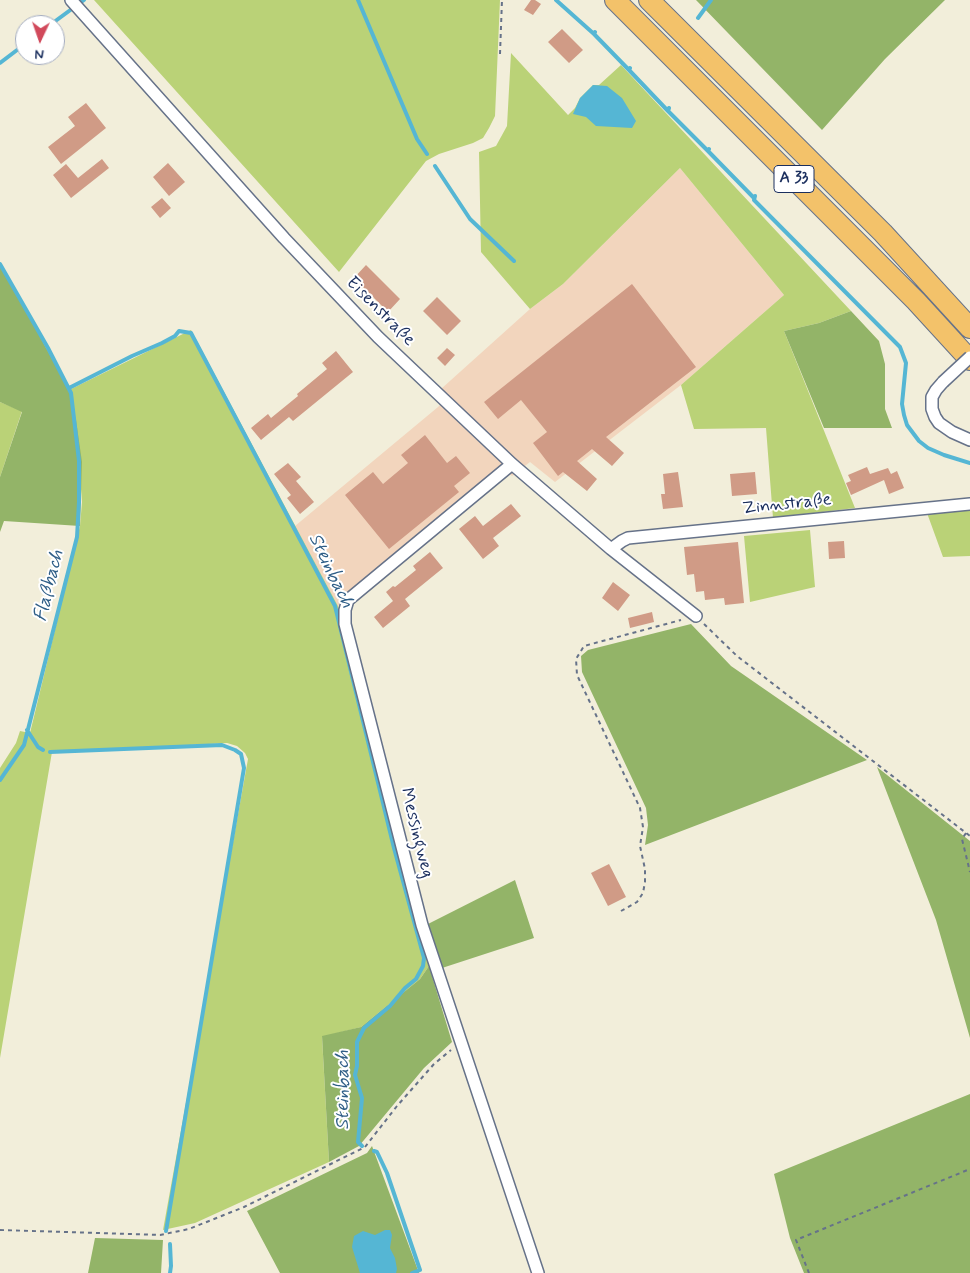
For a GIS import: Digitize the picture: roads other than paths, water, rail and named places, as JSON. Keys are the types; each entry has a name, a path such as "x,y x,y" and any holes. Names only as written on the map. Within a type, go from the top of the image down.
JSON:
{"highway":[{"name":"A 33","path":"615,0 916,301 970,358"},
{"name":"A 33","path":"649,0 883,233 970,328"}],"street":[{"name":"Eisenstraße","path":"71,0 297,253 378,337 512,464 612,549 696,616"},
{"path":"970,358 943,382 932,397 932,409 935,418 952,432 970,440"},
{"name":"Messingweg","path":"512,464 348,600 345,610 345,624 422,925 538,1273"},
{"name":"Zinnstraße","path":"612,549 622,540 628,538 970,504"}],"water":[{"path":"593,85 607,86 622,98 636,121 632,128 596,126 586,117 573,114 580,98"},
{"path":"385,1230 390,1230 392,1235 390,1248 395,1258 396,1273 360,1273 352,1247 354,1236 363,1231 375,1235"}],"waterway":[{"path":"64,15 84,0"},
{"path":"358,0 417,139 427,154"},
{"path":"556,0 594,34"},
{"path":"698,18 711,0"},
{"path":"595,32 594,34 629,70"},
{"path":"0,63 15,52"},
{"path":"630,68 629,70 668,111"},
{"path":"669,108 668,111 708,151"},
{"path":"709,149 708,151 754,198"},
{"path":"435,166 470,219 514,261"},
{"path":"755,196 754,200 900,347 906,363 902,404 904,415 907,425 919,441 928,448 944,455 970,463"},
{"name":"Flaßbach","path":"0,264 48,348 71,393 79,461 77,537 24,745 0,780"},
{"name":"Steinbach","path":"69,388 162,343 175,336 179,331 191,333 335,606 394,848 424,958 423,966 416,979 405,988 390,1006 364,1028 357,1042 355,1075 362,1098 358,1142 362,1146"},
{"path":"27,730 38,747 43,750"},
{"path":"50,752 222,745 241,754 244,768 166,1231"},
{"name":"Steinbach","path":"374,1151 377,1152 387,1173 420,1270 412,1273"},
{"path":"170,1244 170,1273"}]}
